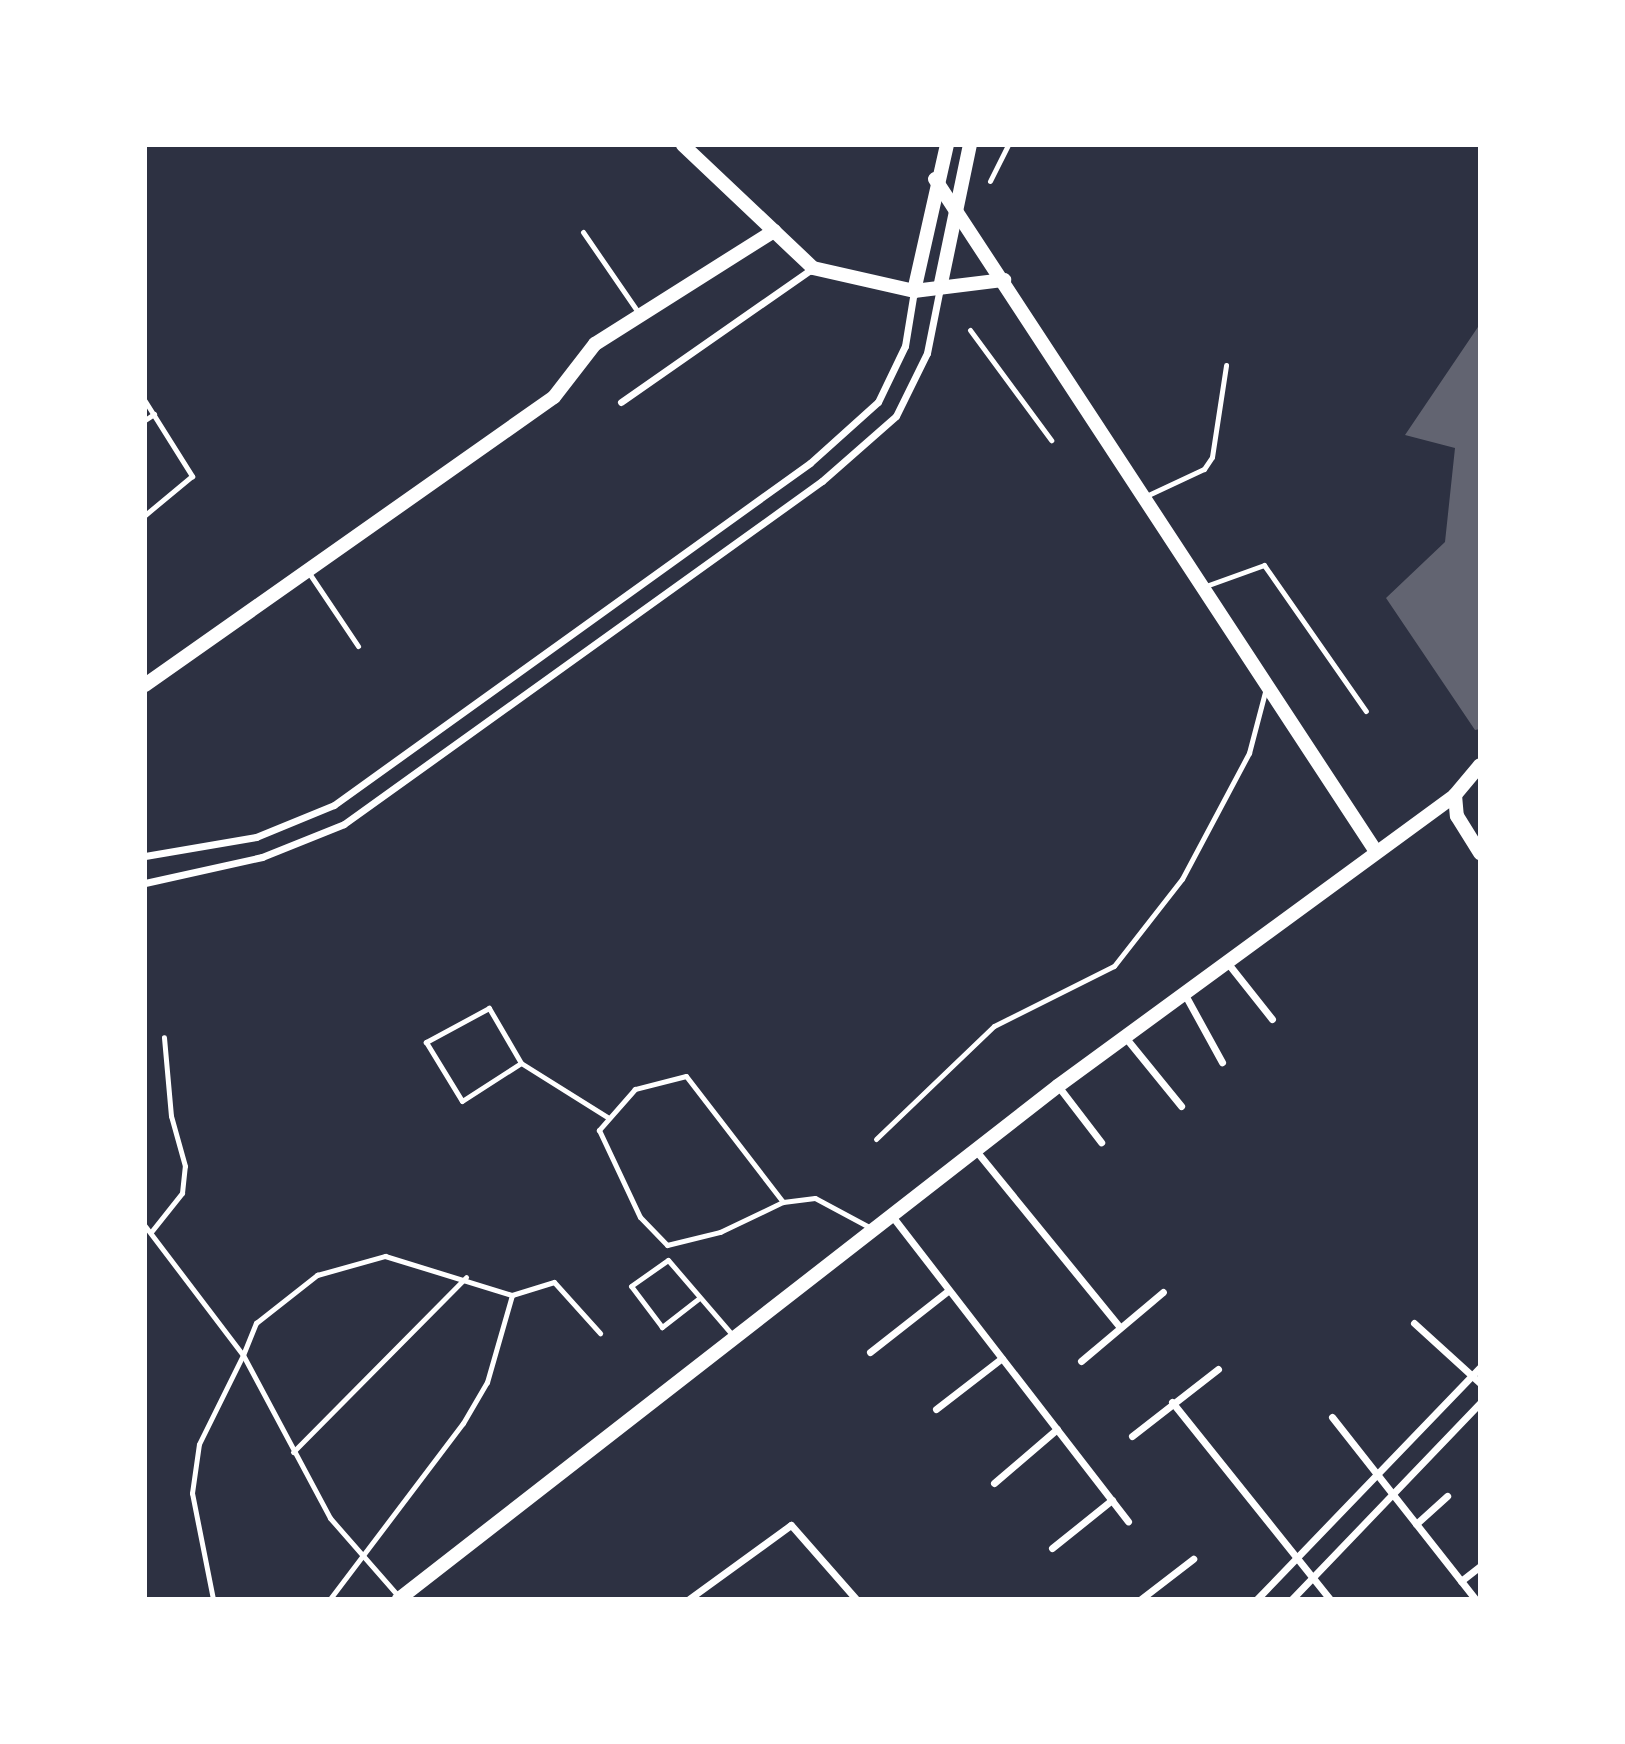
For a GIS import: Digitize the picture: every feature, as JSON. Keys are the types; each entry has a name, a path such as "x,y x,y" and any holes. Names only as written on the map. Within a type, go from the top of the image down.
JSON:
{"main road":[{"path":"684,145 813,268 914,290 1004,280"},
{"path":"914,290 935,179 947,145"},
{"path":"940,288 970,145"},
{"path":"935,179 1004,280 1375,850"},
{"path":"145,685 554,397 595,344 774,231"},
{"path":"400,1598 1058,1086 1375,850 1455,795 1480,765"},
{"path":"1455,795 1457,816 1480,853"}],"street":[{"path":"621,402 813,268"},
{"path":"145,883 262,857 344,824 870,446 916,382 940,288"},
{"path":"145,856 256,837 334,806 810,463 878,402 905,346 914,290"},
{"path":"1226,961 1272,1018"},
{"path":"1183,992 1222,1062"},
{"path":"1124,1036 1181,1106"},
{"path":"1058,1086 1101,1142"},
{"path":"976,1152 1119,1326"},
{"path":"892,1216 1128,1521"},
{"path":"870,1352 949,1290"},
{"path":"1081,1361 1119,1326 1163,1292"},
{"path":"1414,1322 1480,1383"},
{"path":"936,1409 1002,1358"},
{"path":"1257,1599 1480,1367"},
{"path":"1132,1436 1172,1402 1218,1369"},
{"path":"1172,1402 1331,1599"},
{"path":"1292,1599 1480,1403"},
{"path":"1332,1418 1475,1599"},
{"path":"994,1483 1057,1429"},
{"path":"1416,1524 1447,1496"},
{"path":"1052,1548 1112,1500"},
{"path":"689,1599 776,1531 791,1525 804,1533 856,1599"},
{"path":"1141,1599 1192,1559"},
{"path":"1461,1581 1480,1566"}],"lane":[{"path":"990,181 1008,145"},
{"path":"583,232 640,315"},
{"path":"971,330 1051,440"},
{"path":"1144,497 1204,469 1212,457 1226,365"},
{"path":"145,401 192,476 145,514"},
{"path":"145,420 155,414"},
{"path":"1203,587 1264,565 1366,711"},
{"path":"308,570 358,646"},
{"path":"876,1139 994,1026 1114,966 1182,879 1249,753 1267,685"},
{"path":"521,1063 462,1101 426,1042 489,1008 521,1063 607,1116"},
{"path":"151,1232 182,1193 185,1166 171,1116 164,1037"},
{"path":"783,1202 686,1076 635,1089 607,1116 599,1130 640,1217 667,1245 720,1232 783,1202 815,1198 874,1230"},
{"path":"145,1226 243,1355 330,1518 400,1598"},
{"path":"213,1599 192,1493 199,1444 256,1323 317,1275 385,1256 466,1276 512,1295 554,1282 600,1333"},
{"path":"698,1299 662,1327 631,1286 668,1260 698,1299 736,1338"},
{"path":"293,1452 466,1276"},
{"path":"330,1599 488,1382 512,1295"}],"building":[{"path":"1480,324 1480,729 1475,730 1386,598 1445,542 1455,448 1405,435"}]}
